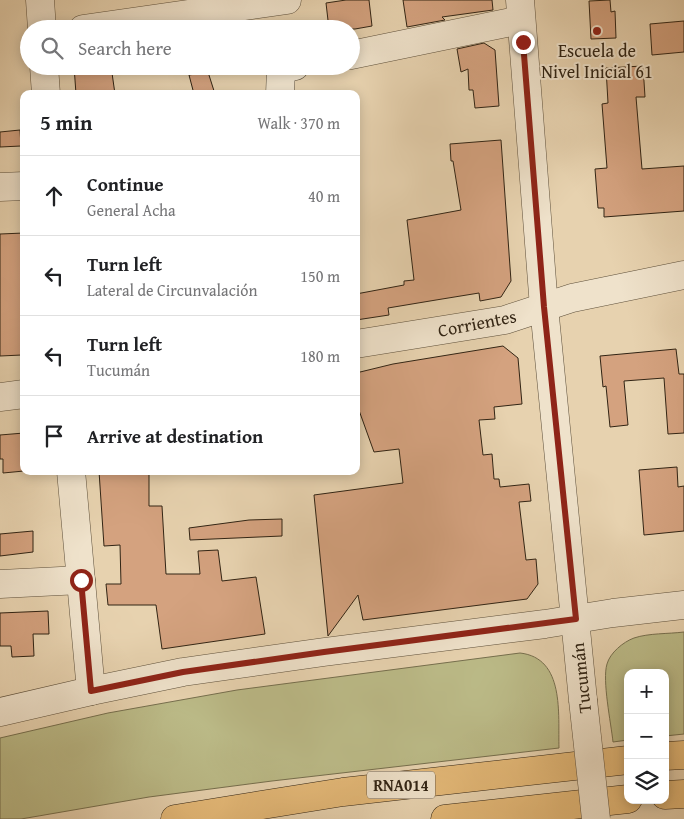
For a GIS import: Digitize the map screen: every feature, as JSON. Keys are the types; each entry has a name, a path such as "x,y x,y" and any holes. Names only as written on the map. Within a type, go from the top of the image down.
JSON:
{"highway":[{"path":"669,756 684,755"},
{"name":"RNA014","path":"176,819 343,792 624,760"},
{"path":"669,795 684,794"},
{"name":"RNA014","path":"445,819 624,799"}],"street":[{"path":"40,0 41,20"},
{"path":"146,20 287,0"},
{"path":"360,53 521,10"},
{"name":"Tucumán","path":"521,10 544,307 596,819"},
{"path":"45,75 46,90"},
{"path":"280,90 281,75"},
{"path":"0,187 20,186"},
{"name":"Corrientes","path":"360,343 505,320 572,298 684,275"},
{"path":"0,397 20,394"},
{"path":"71,475 91,691"},
{"path":"0,584 81,580"},
{"path":"0,712 91,691 201,670 684,605"}],"shaded area":[{"path":"684,632 684,734 669,736 669,669 624,669 624,741 613,742 607,702 607,664 611,656 621,645 634,638 652,634"},
{"path":"520,653 535,657 545,665 552,676 558,704 559,748 272,781 149,797 21,819 0,819 0,738 108,713 237,690"}],"building":[{"path":"346,0 369,0 372,26 360,28 360,20 328,20 326,3"},
{"path":"403,0 492,0 493,10 442,17 445,20 407,27"},
{"path":"610,0 611,12 615,11 616,38 591,39 589,1"},
{"path":"684,21 684,52 652,55 650,24"},
{"path":"484,43 495,50 499,106 475,108 473,90 469,90 468,69 461,72 457,49"},
{"path":"643,66 645,97 636,97 642,169 684,166 684,211 604,217 604,208 598,208 595,169 607,168 602,104 608,103 606,68"},
{"path":"75,75 112,75 114,90 76,90"},
{"path":"189,75 209,75 214,90 193,90"},
{"path":"20,130 20,146 0,147 0,132"},
{"path":"501,140 511,281 501,297 480,301 479,293 388,308 389,315 360,319 360,293 404,285 404,281 414,280 407,220 461,210 453,161 451,161 450,144"},
{"path":"20,233 20,355 0,356 0,234"},
{"path":"503,346 518,358 522,404 494,407 495,419 479,420 483,455 492,454 494,479 499,479 500,487 529,484 531,501 519,502 526,560 536,559 538,584 527,599 363,620 358,595 328,636 314,495 403,483 399,449 374,452 360,413 360,372 393,364"},
{"path":"676,349 679,374 684,374 684,433 668,434 664,378 624,381 628,425 610,427 606,386 603,387 600,356"},
{"path":"20,433 20,471 3,473 3,459 0,459 0,435"},
{"path":"677,467 678,487 684,486 684,531 644,535 639,470"},
{"path":"99,475 149,475 149,506 162,506 166,574 200,574 198,551 218,550 222,581 256,577 265,634 162,649 156,605 108,605 106,584 121,584 120,545 104,546"},
{"path":"282,519 282,536 190,540 189,528 249,520"},
{"path":"33,531 33,552 0,556 0,534"},
{"path":"48,611 49,634 33,634 34,656 12,657 11,646 0,646 0,613"}],"place":[{"name":"Escuela de Nivel Inicial 61","path":"597,31"}],"route":[{"path":"81,580 91,691 183,672 576,619 544,307 523,42"}]}
